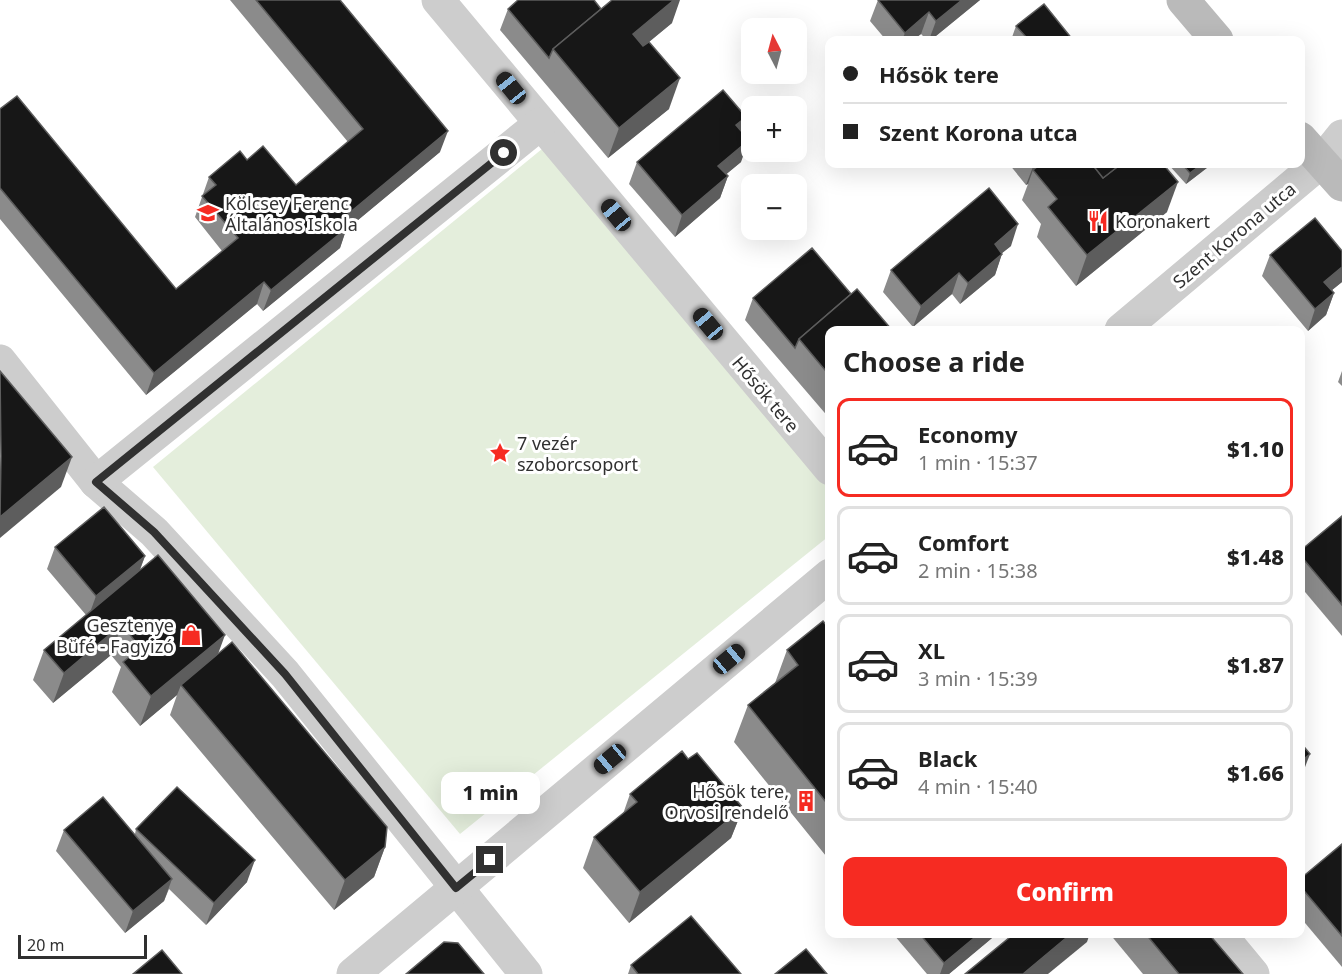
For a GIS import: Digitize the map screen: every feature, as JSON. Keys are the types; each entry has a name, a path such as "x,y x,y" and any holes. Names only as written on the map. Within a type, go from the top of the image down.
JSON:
{"street":[{"name":"Hősök tere","path":"438,0 825,463"},
{"path":"1183,0 1214,36"},
{"path":"96,482 540,124"},
{"name":"Szent Korona utca","path":"1126,326 1332,173 1342,136"},
{"path":"1305,143 1332,173"},
{"path":"0,361 96,482 154,532 285,674 526,974"},
{"path":"353,974 825,578"},
{"path":"1223,938 1253,974"}],"green space":[{"path":"553,140 825,469 825,539 460,834 153,467"}],"building":[{"path":"256,0 340,0 448,131 342,219 348,227 271,290 264,282 154,373 0,188 0,109 17,96 176,289 238,238 202,196 216,185 209,177 240,151 247,160 263,146 296,185 363,129"},
{"path":"518,0 594,0 601,9 553,49 549,58 508,9"},
{"path":"612,0 674,0 633,34 643,46 649,42 680,78 619,128 553,49"},
{"path":"878,0 962,0 936,21 929,12 905,33"},
{"path":"1044,4 1070,36 1025,36 1016,26"},
{"path":"723,90 741,111 741,121 736,125 741,131 741,147 718,166 728,176 682,215 637,162"},
{"path":"1036,168 1095,168 1103,178 1116,168 1166,168 1178,182 1087,255 1048,207 1057,199 1033,170"},
{"path":"1095,168 1116,168 1103,178"},
{"path":"1186,168 1197,168 1190,173"},
{"path":"989,188 1018,224 995,244 1002,254 968,283 959,273 921,306 891,270"},
{"path":"1315,218 1342,251 1342,267 1324,282 1334,293 1315,309 1270,255"},
{"path":"812,248 851,294 799,339 795,348 753,298"},
{"path":"857,289 889,326 825,326 825,370 799,339"},
{"path":"0,371 72,457 0,517 1,456"},
{"path":"104,507 145,556 96,596 55,547"},
{"path":"1342,516 1342,605 1305,561 1305,547"},
{"path":"158,555 225,635 151,696 123,662 140,648 122,624 64,673 44,650"},
{"path":"823,621 825,624 825,801 748,705 798,665 787,650"},
{"path":"232,642 387,827 385,847 345,880 181,685"},
{"path":"1305,748 1310,754 1305,758"},
{"path":"682,751 688,759 697,753 743,808 640,892 594,837 637,802 630,794"},
{"path":"177,787 255,860 214,903 136,829"},
{"path":"103,797 172,879 133,911 64,830"},
{"path":"1342,844 1342,936 1305,892 1305,875"},
{"path":"691,916 741,974 638,974 631,965"},
{"path":"923,938 974,938 944,963"},
{"path":"1009,938 1066,938 1023,974 965,974"},
{"path":"1149,938 1212,938 1243,974 1179,974"},
{"path":"444,942 458,943 484,974 406,974"},
{"path":"806,949 827,974 775,974"},
{"path":"162,950 182,974 133,974"}],"place":[{"name":"Kölcsey Ferenc Általános Iskola","path":"208,213"},
{"name":"Koronakert","path":"1098,221"},
{"name":"7 vezér szoborcsoport","path":"500,453"},
{"name":"Gesztenye Büfé - Fagyizó","path":"191,635"},
{"name":"Hősök tere, Orvosi rendelő","path":"806,801"}],"route":[{"path":"490,860 456,888 285,674 154,532 96,482 504,153"}]}
